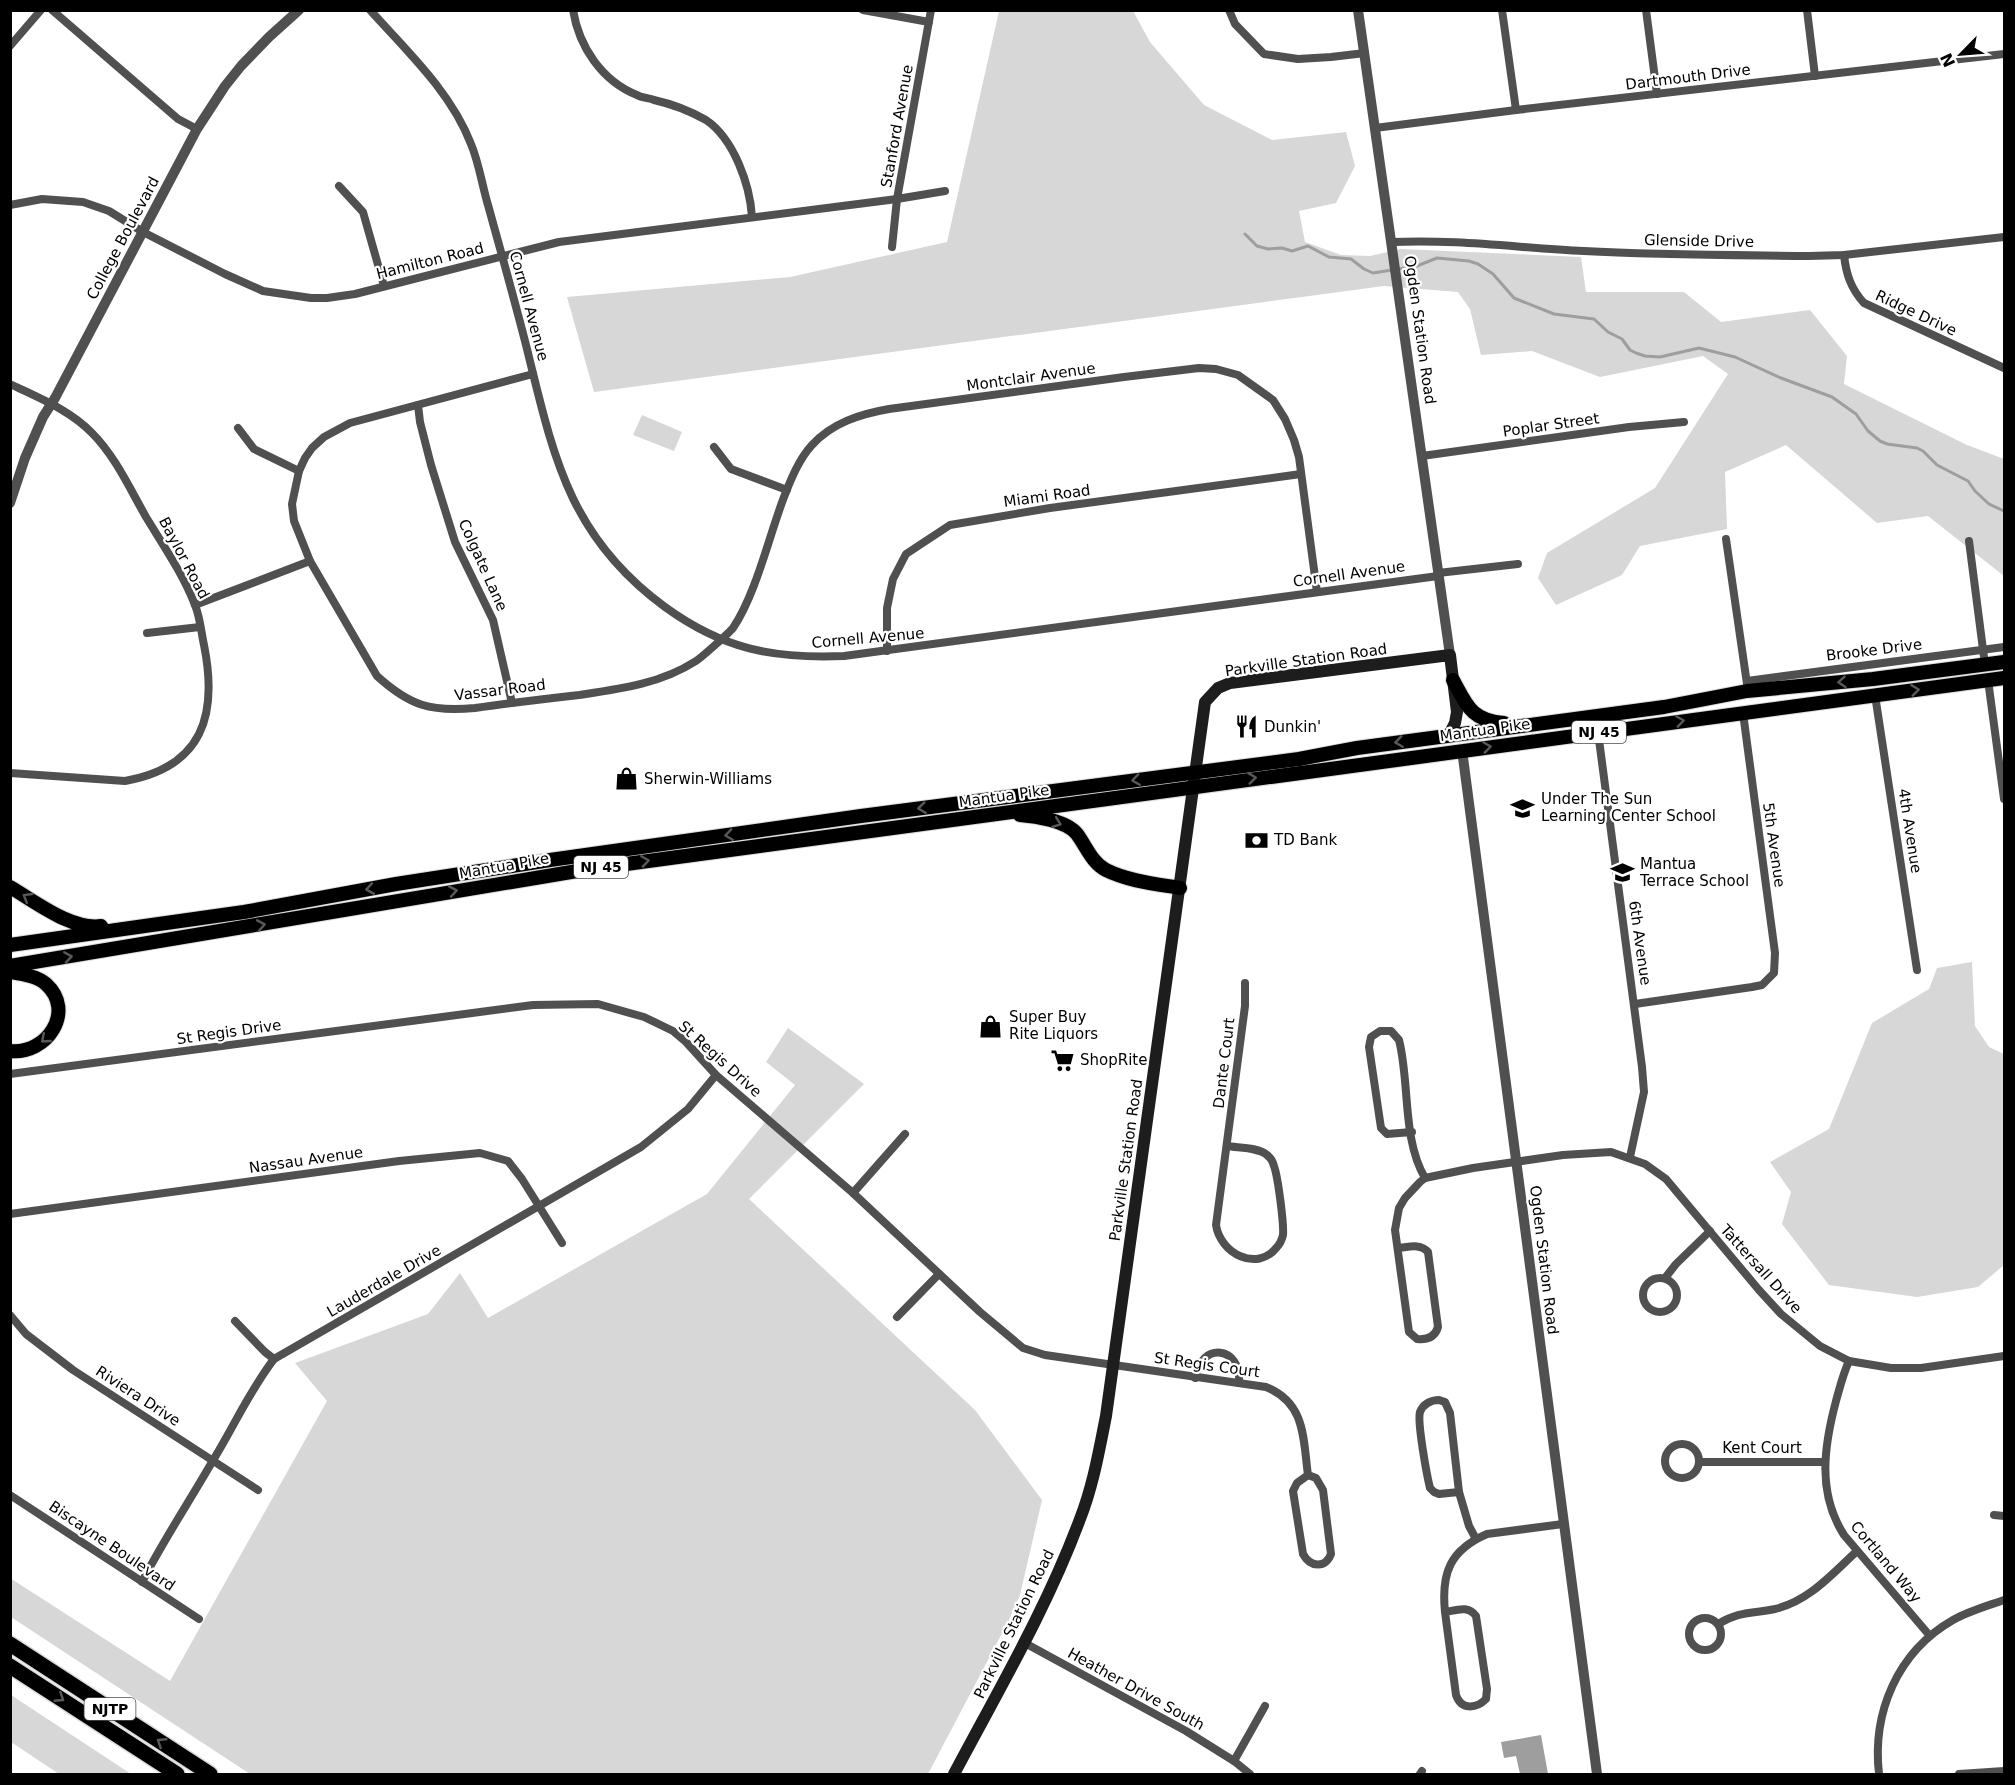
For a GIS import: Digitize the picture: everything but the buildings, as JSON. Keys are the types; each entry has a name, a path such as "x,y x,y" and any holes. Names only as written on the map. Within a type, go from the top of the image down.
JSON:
{"highway":[{"name":"NJTP","path":"10,1644 210,1774"},
{"name":"NJTP","path":"10,1666 177,1774"}],"main road":[{"path":"1449,735 1457,712 1450,655"},
{"name":"Parkville Station Road","path":"954,1774 1061,1565 1080,1518 1099,1454 1205,702 1218,688 1230,683 1450,655"},
{"name":"Mantua Pike","path":"10,966 589,869 1000,813 1357,748 1664,707 1747,686 1873,679 2004,662"},
{"name":"Mantua Pike","path":"10,945 243,912 396,884 550,860 861,816 1462,750 2004,678"},
{"path":"1454,680 1464,701 1475,715 1485,720 1502,723 1653,703 1664,707"},
{"path":"1000,813 1057,822 1076,832 1087,851 1105,869 1140,881 1180,888"},
{"path":"10,887 75,924 93,927 153,920 162,923"},
{"path":"10,972 32,977 46,984 56,998 57,1009 54,1031 46,1040 27,1050 10,1051"}],"street":[{"path":"10,46 41,10"},
{"path":"52,10 178,119 197,129"},
{"name":"College Boulevard","path":"10,503 25,458 43,417 52,404 197,129 241,66 299,10"},
{"name":"Cornell Avenue","path":"370,10 448,100 463,124 480,173 558,466 568,491 595,538 628,577 683,620 719,639 754,651 780,656 844,657 1518,564"},
{"path":"573,10 579,35 592,58 616,84 638,96 688,111 708,122 724,139 744,176 751,199 752,217"},
{"path":"864,10 929,22"},
{"name":"Stanford Avenue","path":"892,247 897,199 931,10"},
{"path":"1229,10 1235,24 1264,54 1298,59 1365,53"},
{"name":"Ogden Station Road","path":"1358,10 1450,655"},
{"path":"1502,10 1516,110"},
{"path":"1646,10 1657,94"},
{"path":"1807,10 1815,76"},
{"name":"Dartmouth Drive","path":"1376,128 2004,54"},
{"path":"339,186 363,212 384,286"},
{"name":"Hamilton Road","path":"10,205 42,199 83,202 109,211 225,274 263,291 290,296 327,298 355,294 559,242 945,191"},
{"name":"Glenside Drive","path":"1392,242 1437,242 1631,253 1844,255 2004,237"},
{"name":"Ridge Drive","path":"1844,255 1850,283 1855,294 1864,303 2004,368"},
{"name":"Montclair Avenue","path":"719,639 732,630 744,608 787,490 800,461 812,444 828,431 851,418 866,413 1199,368 1216,369 1238,375 1273,400 1285,419 1294,440 1301,474 1317,592"},
{"name":"Vassar Road","path":"533,374 339,427 312,448 298,471 292,504 294,521 310,561 377,676 408,700 427,707 451,710 628,688 681,670 699,659 719,639"},
{"name":"Baylor Road","path":"10,384 52,404 76,419 100,441 174,564 195,605 201,627 209,682 206,719 197,737 176,761 141,778 125,781 10,773"},
{"name":"Colgate Lane","path":"418,405 431,465 455,542 493,620 512,703"},
{"name":"Poplar Street","path":"1422,456 1629,427 1684,422"},
{"path":"238,428 254,449 298,471"},
{"path":"714,447 731,469 787,490"},
{"name":"Miami Road","path":"887,651 886,608 892,579 906,555 950,525 1050,508 1301,474"},
{"path":"1726,539 1747,686"},
{"path":"1969,541 1985,665"},
{"path":"195,605 310,561"},
{"path":"147,633 201,627"},
{"name":"Brooke Drive","path":"1747,686 2004,647"},
{"path":"1988,680 2004,799"},
{"name":"4th Avenue","path":"1875,695 1917,970"},
{"name":"5th Avenue","path":"1635,1004 1762,985 1769,980 1775,968 1775,953 1743,713"},
{"name":"6th Avenue","path":"1598,732 1635,1004 1644,1092 1630,1157"},
{"name":"Ogden Station Road","path":"1462,750 1597,1774"},
{"name":"Dante Court","path":"1227,1146 1262,1152 1269,1156 1275,1167 1283,1233 1277,1248 1262,1258 1251,1260 1234,1254 1222,1241 1217,1230 1216,1219 1245,1006 1245,983"},
{"name":"St Regis Drive","path":"10,1074 533,1005 598,1004 644,1017 673,1031 716,1075 853,1193 980,1312 1023,1348 1045,1355 1112,1365"},
{"path":"1398,1248 1419,1246 1428,1252 1438,1327 1436,1332 1428,1338 1417,1339 1409,1332 1395,1230 1399,1208 1412,1190 1425,1178 1416,1158 1399,1040 1391,1031 1380,1031 1371,1037 1369,1047 1381,1128 1387,1134 1412,1132"},
{"name":"Lauderdale Drive","path":"142,1582 161,1545 263,1373 274,1359 641,1147 688,1109 716,1075"},
{"path":"853,1193 905,1134"},
{"name":"Tattersall Drive","path":"1425,1178 1462,1170 1590,1153 1611,1152 1630,1157 1645,1164 1666,1179 1781,1314 1820,1346 1849,1361 1909,1369 2004,1356"},
{"name":"Nassau Avenue","path":"10,1214 399,1161 480,1154 508,1161 562,1243"},
{"path":"1665,1278 1676,1264 1710,1232"},
{"path":"897,1317 939,1274"},
{"path":"1655,1278 1665,1278 1675,1287 1676,1299 1670,1309 1664,1312 1652,1311 1644,1302 1642,1290 1649,1281 1655,1278"},
{"name":"Riviera Drive","path":"10,1315 26,1334 44,1349 212,1462 258,1490"},
{"path":"235,1322 274,1359"},
{"path":"1195,1378 1197,1367 1202,1360 1209,1354 1223,1353 1234,1359 1238,1366 1239,1383"},
{"name":"Cortland Way","path":"1849,1361 1831,1420 1825,1462 1826,1490 1832,1512 1857,1551 1930,1636"},
{"name":"St Regis Court","path":"1112,1365 1266,1387 1275,1391 1293,1407 1299,1418 1303,1431 1308,1475"},
{"path":"1459,1492 1439,1494 1430,1488 1420,1417 1422,1408 1432,1401 1442,1400 1449,1407 1459,1492 1469,1526 1476,1539"},
{"path":"1686,1445 1696,1451 1699,1462 1695,1473 1684,1478 1668,1471 1665,1461 1674,1446 1686,1445"},
{"name":"Kent Court","path":"1699,1462 1825,1462"},
{"name":"St Regis Court","path":"1308,1475 1316,1478 1323,1490 1331,1554 1327,1562 1322,1564 1312,1564 1303,1554 1293,1491 1296,1483 1308,1475"},
{"name":"Biscayne Boulevard","path":"10,1495 199,1619"},
{"path":"1994,1515 2004,1516"},
{"path":"1445,1612 1467,1609 1476,1616 1487,1695 1483,1703 1465,1706 1458,1701 1445,1612 1444,1586 1448,1570 1458,1554 1476,1539 1496,1532 1563,1524"},
{"path":"1718,1624 1738,1614 1775,1609 1806,1597 1857,1551"},
{"path":"1880,1774 1877,1752 1879,1725 1892,1686 1913,1653 1930,1636 1952,1620 2004,1600"},
{"path":"1709,1618 1718,1624 1720,1642 1714,1648 1703,1651 1693,1646 1688,1633 1693,1623 1709,1618"},
{"name":"Heather Drive South","path":"1023,1642 1186,1731 1234,1761 1250,1774"},
{"path":"1234,1761 1265,1706"},
{"path":"1959,1774 2004,1771"}],"shaded area":[{"path":"999,11 1133,11 1150,42 1204,105 1272,140 1346,132 1355,166 1336,203 1299,211 1305,242 1341,255 1370,256 1401,249 1581,257 1586,292 1684,292 1721,322 1810,310 1847,356 1844,384 1967,445 2004,459 2004,576 1928,516 1877,523 1786,445 1725,472 1727,529 1640,546 1622,575 1556,605 1538,578 1547,553 1655,488 1728,374 1703,356 1600,377 1532,351 1481,355 1470,309 1458,292 1384,286 594,392 567,297 790,277 947,242"},
{"path":"642,415 682,432 674,451 633,435"},
{"path":"1972,962 1975,1026 1989,1047 2004,1054 2004,1265 1978,1287 1917,1297 1829,1285 1782,1224 1791,1192 1770,1162 1829,1129 1872,1023 1929,989 1937,968"},
{"path":"788,1028 864,1084 749,1199 975,1410 1042,1500 1020,1595 928,1774 250,1774 11,1617 10,1578 170,1681 327,1401 295,1363 428,1314 460,1273 488,1318 707,1194 795,1085 766,1062"},
{"path":"11,1695 131,1774 59,1774 11,1742"},
{"path":"1541,1735 1548,1774 1520,1774 1516,1756 1504,1758 1501,1742"}],"waterway":[{"path":"1245,234 1257,246 1292,251 1308,246 1329,257 1351,259 1373,273 1417,266 1437,258 1469,261 1493,274 1514,298 1554,314 1594,319 1608,332 1622,339 1630,350 1636,353 1660,357 1699,348 1735,357 1781,378 1832,397 1856,414 1868,431 1880,441 1923,451 1937,465 1968,481 1989,504 2004,511"}],"place":[{"name":"Dunkin'","path":"1246,727"},
{"name":"Sherwin-Williams","path":"626,779"},
{"name":"Under The Sun Learning Center School","path":"1523,808"},
{"name":"TD Bank","path":"1256,840"},
{"name":"Mantua Terrace School","path":"1622,873"},
{"name":"Super Buy Rite Liquors","path":"991,1026"},
{"name":"ShopRite","path":"1062,1060"}]}
